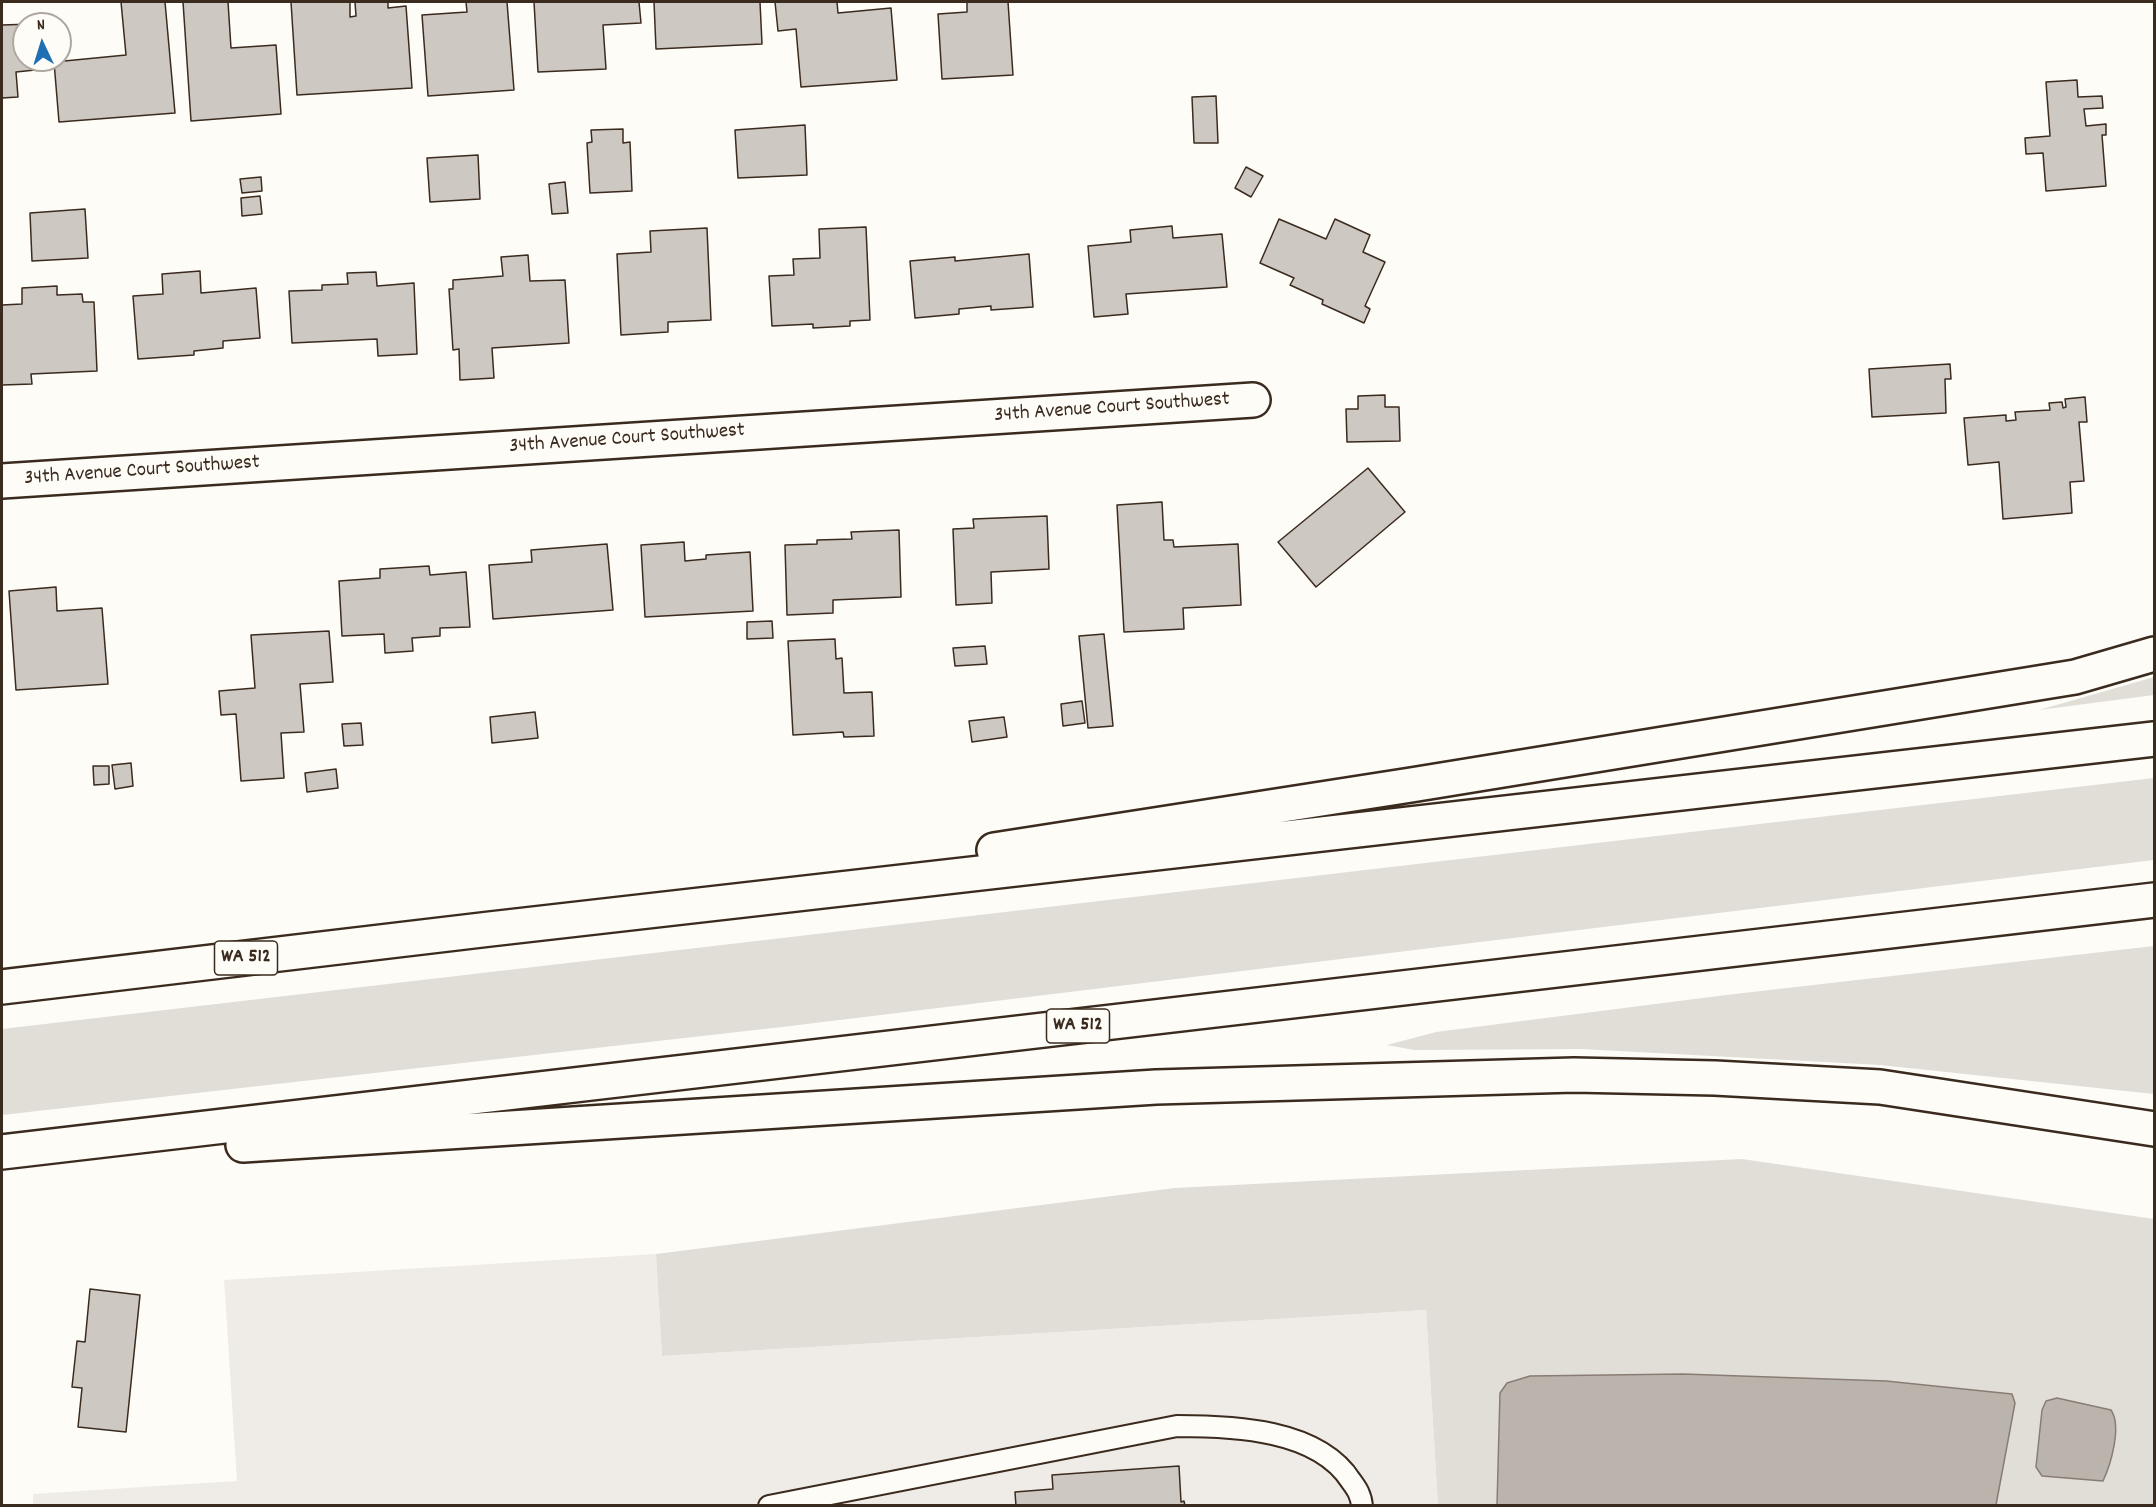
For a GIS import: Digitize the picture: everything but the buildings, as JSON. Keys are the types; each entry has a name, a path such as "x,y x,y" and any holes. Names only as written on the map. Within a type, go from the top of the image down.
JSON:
{"main road":[{"name":"34th Avenue Court Southwest","path":"2,481 1253,400"},
{"path":"490,929 1411,785 2063,678 2154,654"},
{"name":"WA 512","path":"2,987 2154,739"},
{"name":"WA 512","path":"2,1152 2154,900"},
{"path":"2,1160 1156,1087 1574,1075 1715,1078 1880,1087 2154,1129"}],"lane":[{"path":"770,1506 1177,1426 1223,1426 1272,1434 1315,1447 1344,1471 1361,1496 1362,1506"}],"shaded area":[{"path":"2154,677 2154,695 2039,710"},
{"path":"2154,778 2154,860 782,1027 2,1115 2,1029"},
{"path":"2154,946 2154,1094 1880,1065 1581,1049 1414,1050 1387,1045 1436,1032 1726,995"},
{"path":"1742,1159 2154,1219 2154,1505 1438,1505 1426,1310 662,1356 656,1254 1175,1188"},
{"path":"656,1254 662,1356 1426,1310 1438,1505 33,1506 33,1494 237,1481 224,1280"},
{"path":"1683,1374 1886,1381 2012,1394 2015,1403 1996,1505 1497,1505 1500,1393 1507,1383 1530,1376"},
{"path":"2057,1398 2111,1410 2116,1425 2115,1435 2112,1455 2103,1481 2042,1476 2036,1467 2042,1410 2046,1401"}]}
